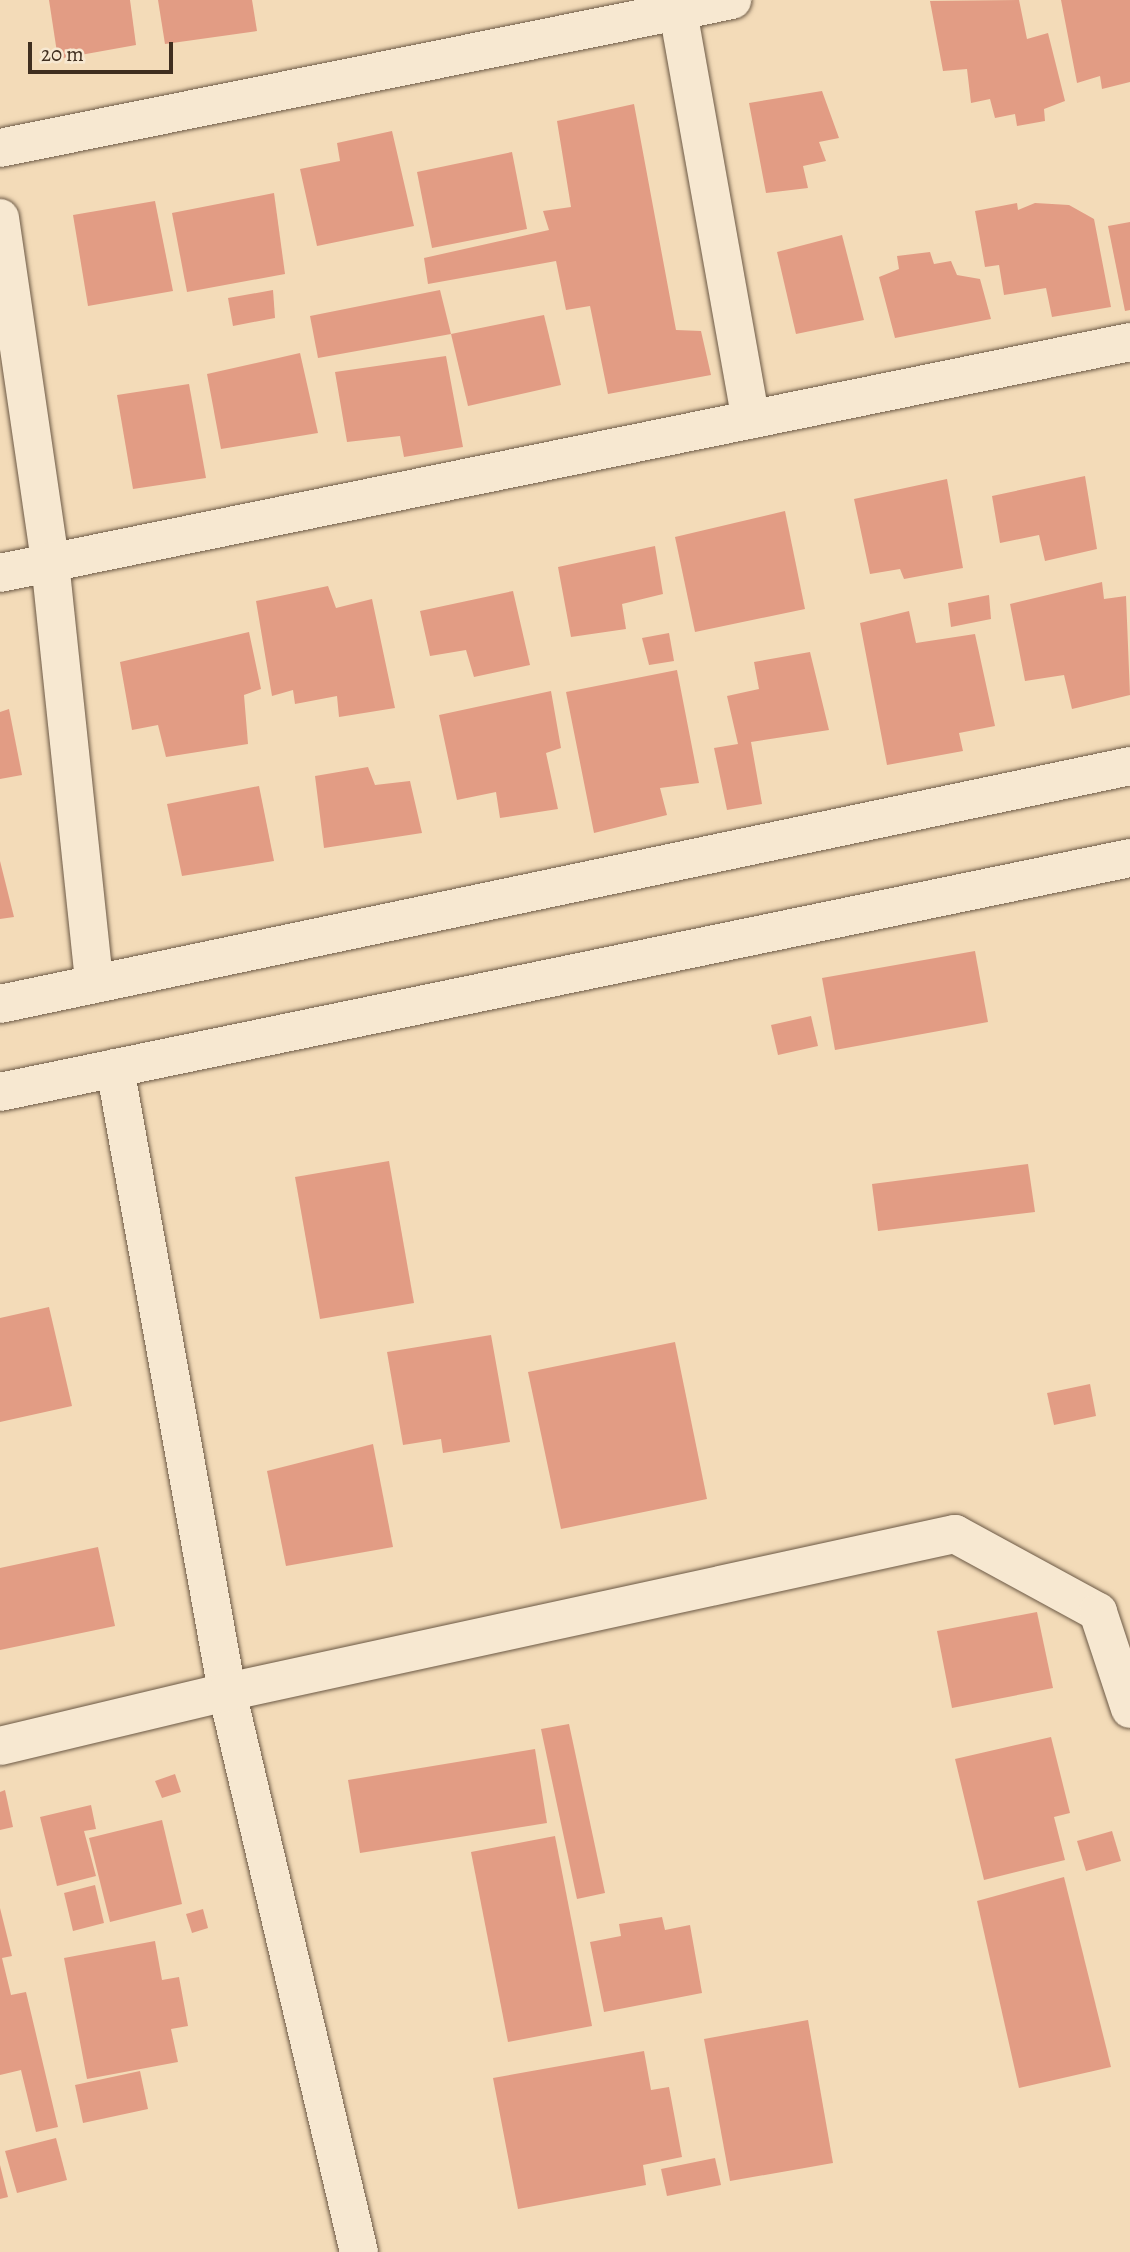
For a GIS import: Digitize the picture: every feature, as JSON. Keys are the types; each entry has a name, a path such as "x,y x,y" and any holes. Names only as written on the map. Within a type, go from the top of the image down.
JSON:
{"street":[{"path":"0,148 677,6 732,0"},
{"path":"677,6 751,419"},
{"path":"0,218 50,562 94,984"},
{"path":"0,573 1130,342"},
{"path":"0,1004 1130,766"},
{"path":"0,1092 1130,858"},
{"path":"115,1068 227,1692 359,2252"},
{"path":"0,1746 227,1692 955,1534 1098,1612 1130,1709"}],"building":[{"path":"49,0 130,0 136,45 58,59"},
{"path":"158,0 252,0 257,31 165,44"},
{"path":"1019,0 1027,39 1048,33 1065,101 1044,109 1045,121 1017,126 1015,114 995,118 990,99 971,103 967,69 943,71 930,1"},
{"path":"1061,0 1130,0 1130,82 1102,89 1100,76 1077,83"},
{"path":"822,91 839,138 819,142 826,161 803,166 808,188 766,193 749,103"},
{"path":"634,104 676,330 701,331 711,375 608,394 590,306 566,310 556,261 428,284 424,258 549,230 543,211 571,207 557,121"},
{"path":"392,131 414,226 317,246 300,169 340,161 337,143"},
{"path":"512,152 527,229 432,248 417,172"},
{"path":"274,193 285,274 187,292 172,213"},
{"path":"155,201 173,291 88,306 73,215"},
{"path":"1017,203 1018,210 1035,203 1069,205 1094,219 1111,307 1052,317 1046,288 1004,295 999,265 985,267 975,211"},
{"path":"1130,222 1130,310 1125,311 1108,226"},
{"path":"842,235 864,320 796,334 777,252"},
{"path":"930,252 934,264 951,261 957,275 980,279 991,319 895,338 879,277 899,269 897,256"},
{"path":"273,290 275,318 233,326 228,298"},
{"path":"440,290 451,334 318,358 310,316"},
{"path":"544,315 561,385 468,406 451,334"},
{"path":"300,353 318,433 221,449 207,374"},
{"path":"446,356 463,447 404,457 400,436 347,442 335,372"},
{"path":"189,384 206,478 133,489 117,395"},
{"path":"1085,476 1097,549 1045,561 1039,535 1000,543 992,496"},
{"path":"947,479 963,568 904,579 900,569 870,574 854,499"},
{"path":"785,511 805,609 695,632 675,537"},
{"path":"655,546 663,594 622,604 626,629 571,637 558,567"},
{"path":"1102,582 1104,599 1126,596 1130,695 1072,709 1064,675 1025,681 1010,604"},
{"path":"328,586 336,608 372,599 395,708 339,717 337,696 295,704 293,690 272,696 256,601"},
{"path":"513,591 530,665 474,677 466,650 430,656 420,611"},
{"path":"989,595 991,619 951,627 948,603"},
{"path":"909,611 916,643 975,634 995,726 959,733 963,751 887,765 860,623"},
{"path":"249,632 261,689 244,695 248,744 166,757 158,725 132,730 120,662"},
{"path":"669,633 674,661 649,665 642,638"},
{"path":"810,652 829,730 751,742 762,804 727,810 714,748 738,744 727,696 759,689 754,662"},
{"path":"677,670 699,783 660,788 667,815 594,833 566,692"},
{"path":"551,691 561,748 546,753 558,809 500,818 496,792 457,800 439,715"},
{"path":"9,709 22,775 0,779 0,712"},
{"path":"368,767 375,785 410,781 422,833 324,848 315,776"},
{"path":"259,786 274,861 182,876 167,804"},
{"path":"0,861 14,917 0,919"},
{"path":"975,951 988,1022 835,1050 822,978"},
{"path":"811,1016 818,1046 778,1055 771,1025"},
{"path":"389,1161 414,1303 320,1319 295,1177"},
{"path":"1028,1164 1035,1212 878,1231 872,1184"},
{"path":"49,1307 72,1406 0,1422 0,1318"},
{"path":"491,1335 510,1442 443,1453 441,1439 403,1445 387,1352"},
{"path":"675,1342 707,1499 561,1529 528,1372"},
{"path":"1090,1384 1096,1416 1054,1425 1047,1393"},
{"path":"373,1444 393,1547 286,1566 267,1471"},
{"path":"98,1547 115,1626 0,1650 0,1568"},
{"path":"1037,1612 1053,1688 952,1708 937,1631"},
{"path":"569,1724 605,1893 577,1899 541,1729"},
{"path":"1051,1737 1070,1813 1054,1817 1065,1860 984,1880 955,1759"},
{"path":"535,1749 547,1823 360,1853 348,1780"},
{"path":"175,1774 181,1792 162,1798 155,1781"},
{"path":"5,1790 13,1827 0,1830 0,1792"},
{"path":"91,1805 96,1829 84,1831 96,1876 57,1886 40,1817"},
{"path":"162,1820 182,1904 110,1922 89,1838"},
{"path":"1112,1831 1121,1861 1086,1871 1077,1841"},
{"path":"555,1836 592,2026 508,2042 471,1852"},
{"path":"1064,1877 1111,2067 1019,2088 977,1901"},
{"path":"95,1885 104,1923 73,1931 64,1893"},
{"path":"0,1908 12,1956 2,1958 11,1995 26,1992 58,2127 36,2132 21,2070 0,2075"},
{"path":"203,1909 208,1928 192,1933 186,1914"},
{"path":"662,1917 665,1930 690,1925 702,1993 604,2012 590,1942 621,1936 619,1924"},
{"path":"155,1941 162,1980 179,1977 188,2026 171,2029 178,2062 87,2079 64,1958"},
{"path":"808,2020 833,2163 730,2181 704,2039"},
{"path":"644,2051 651,2090 669,2087 682,2157 643,2165 646,2185 518,2209 493,2078"},
{"path":"140,2071 148,2109 83,2123 75,2085"},
{"path":"56,2138 67,2180 17,2193 5,2151"},
{"path":"715,2158 721,2185 667,2196 661,2169"},
{"path":"0,2165 8,2197 0,2199"}]}
